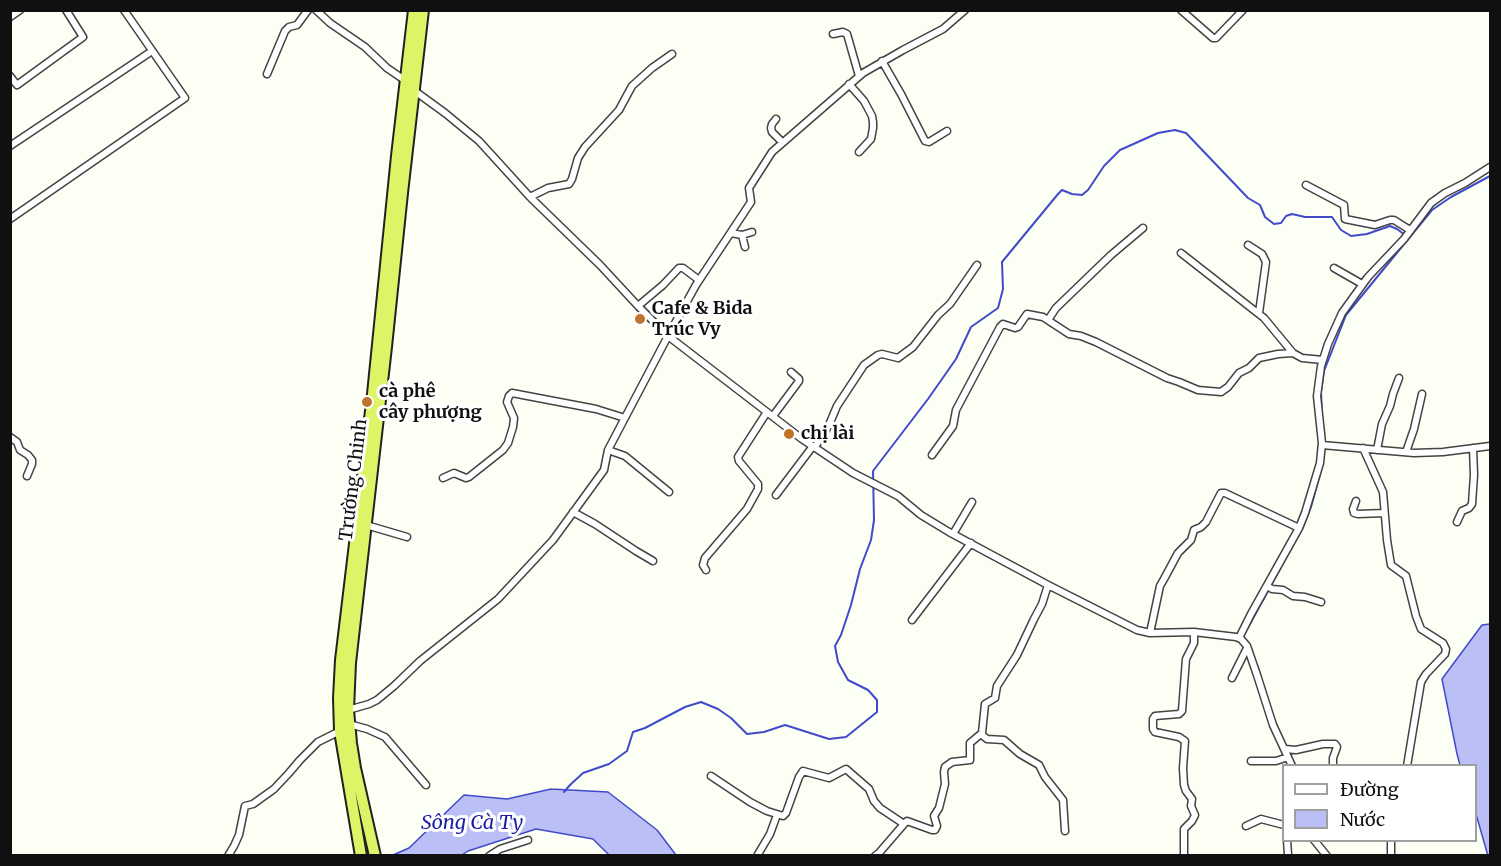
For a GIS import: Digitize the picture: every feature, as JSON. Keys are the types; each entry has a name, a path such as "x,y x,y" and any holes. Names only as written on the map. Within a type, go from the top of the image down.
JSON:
{"highway":[{"name":"Trường Chinh","path":"374,850 339,698 341,660 373,394 414,10"},
{"name":"Trường Chinh","path":"361,855 345,728 350,663 423,10"}],"street":[{"path":"10,17 20,10"},
{"path":"10,76 17,85 83,38 66,10"},
{"path":"10,219 185,98 124,10"},
{"path":"267,74 285,31 297,25 308,10"},
{"path":"316,10 330,23 365,47 405,81 414,92 446,113 476,138 668,336 770,414 853,473 898,496 921,515 953,534 1137,630 1150,633 1194,632 1239,638 1247,648 1269,717 1292,764"},
{"path":"348,710 377,700 394,686 420,661 498,599 553,540 604,470 608,450 699,280 751,202 750,185 771,152 859,76 943,29 965,10"},
{"path":"1181,10 1213,38 1216,38 1243,10"},
{"path":"833,34 843,32 847,34 859,76"},
{"path":"10,146 152,51"},
{"path":"530,196 548,188 569,184 578,158 585,147 619,110 632,86 672,54"},
{"path":"882,62 925,141 929,142 947,131"},
{"path":"849,84 864,101 873,122 871,139 860,152"},
{"path":"776,119 772,124 772,132 782,142"},
{"path":"1239,638 1304,517 1326,445 1322,434 1317,392 1323,360 1342,314 1362,284 1404,239 1434,200 1491,167"},
{"path":"1306,185 1344,205 1343,218 1345,219 1375,225 1394,220 1410,230"},
{"path":"1048,320 1056,308 1143,228"},
{"path":"732,232 742,235 752,232"},
{"path":"742,235 746,247"},
{"path":"1248,245 1262,254 1266,262 1259,313"},
{"path":"1181,254 1259,313 1293,353 1305,359 1323,360"},
{"path":"776,495 830,424 837,406 864,365 878,355 884,354 898,358 913,347 953,300 977,265"},
{"path":"638,306 679,268 683,268 699,280"},
{"path":"1334,268 1362,284"},
{"path":"932,455 953,426 956,410 1000,327 1003,324 1012,328 1018,327 1027,314 1043,317 1069,334 1096,342 1167,378 1198,390 1221,392 1239,373 1249,368 1259,358 1293,353"},
{"path":"706,570 703,565 705,558 747,509 758,489 758,484 738,457 770,414 799,381 791,372"},
{"path":"1377,450 1382,424 1399,378"},
{"path":"443,478 454,473 469,477 503,450 513,427 514,418 507,402 512,393 596,409 625,418"},
{"path":"1406,452 1422,394"},
{"path":"10,437 32,460 27,476"},
{"path":"1326,445 1406,452 1443,452 1491,446"},
{"path":"1362,448 1383,489 1391,565 1406,576 1409,582 1421,629 1443,643 1446,649 1445,654 1421,682 1407,764"},
{"path":"1457,522 1462,511 1472,504 1473,448"},
{"path":"608,450 622,454 669,492"},
{"path":"1150,633 1160,586 1167,572 1178,553 1191,540 1194,530 1204,525 1221,494 1225,493 1299,528"},
{"path":"1356,501 1354,513 1384,513"},
{"path":"953,534 972,502"},
{"path":"573,512 653,561"},
{"path":"366,525 407,537"},
{"path":"912,620 971,543"},
{"path":"875,855 907,821 937,830 934,816 939,808 945,784 945,767 952,762 970,760 969,744 981,734 985,704 995,698 997,686 1017,655 1042,604 1047,585"},
{"path":"1267,586 1283,590 1290,596 1305,597 1321,602"},
{"path":"1184,855 1184,829 1195,817 1191,806 1192,799 1184,784 1185,741 1179,736 1155,732 1152,719 1155,716 1179,714 1182,711 1186,659 1194,643 1194,632"},
{"path":"1232,678 1247,648"},
{"path":"228,855 239,835 245,806 253,804 274,789 318,742 345,728 367,729 385,737 426,785"},
{"path":"981,734 987,739 1004,740 1023,756 1039,765 1045,777 1063,800 1065,831"},
{"path":"1284,749 1296,750 1323,744 1335,744 1337,747 1333,764"},
{"path":"1251,761 1276,761 1288,757"},
{"path":"711,776 750,801 783,816 803,771 829,778 846,769 869,789 880,808 904,824"},
{"path":"757,855 770,834 777,815"},
{"path":"1246,826 1261,819 1282,824"},
{"path":"489,855 528,840"},
{"path":"1316,842 1327,855"}],"water":[{"path":"1490,624 1490,855 1488,856 1477,818 1477,764 1460,764 1442,679 1482,625"},
{"name":"Sông Cà Ty","path":"551,789 608,792 657,830 676,855 609,855 593,839 536,829 462,855 393,855 409,848 464,795 507,799"}],"waterway":[{"path":"564,792 583,773 609,764 627,751 633,732 685,707 701,702 718,709 731,718 747,734 764,732 785,725 829,739 846,737 877,712 877,700 868,690 848,680 838,662 835,646 841,635 871,540 874,520 873,471 956,359 971,327 998,308 1003,289 1002,262 1062,190 1082,195 1104,166 1120,150 1158,133 1175,130 1186,133 1248,198 1260,205 1265,217 1274,224 1281,223 1286,216 1292,214 1305,217 1332,217 1341,230 1351,236 1367,234 1390,226 1409,238"},
{"path":"1322,414 1321,392 1324,371 1346,315 1432,210 1490,176"},
{"path":"1245,633 1303,527 1322,467"}],"place":[{"name":"Cafe & Bida Trúc Vy","path":"640,319"},
{"name":"cà phê cây phượng","path":"367,402"},
{"name":"chị lài","path":"789,434"}]}
